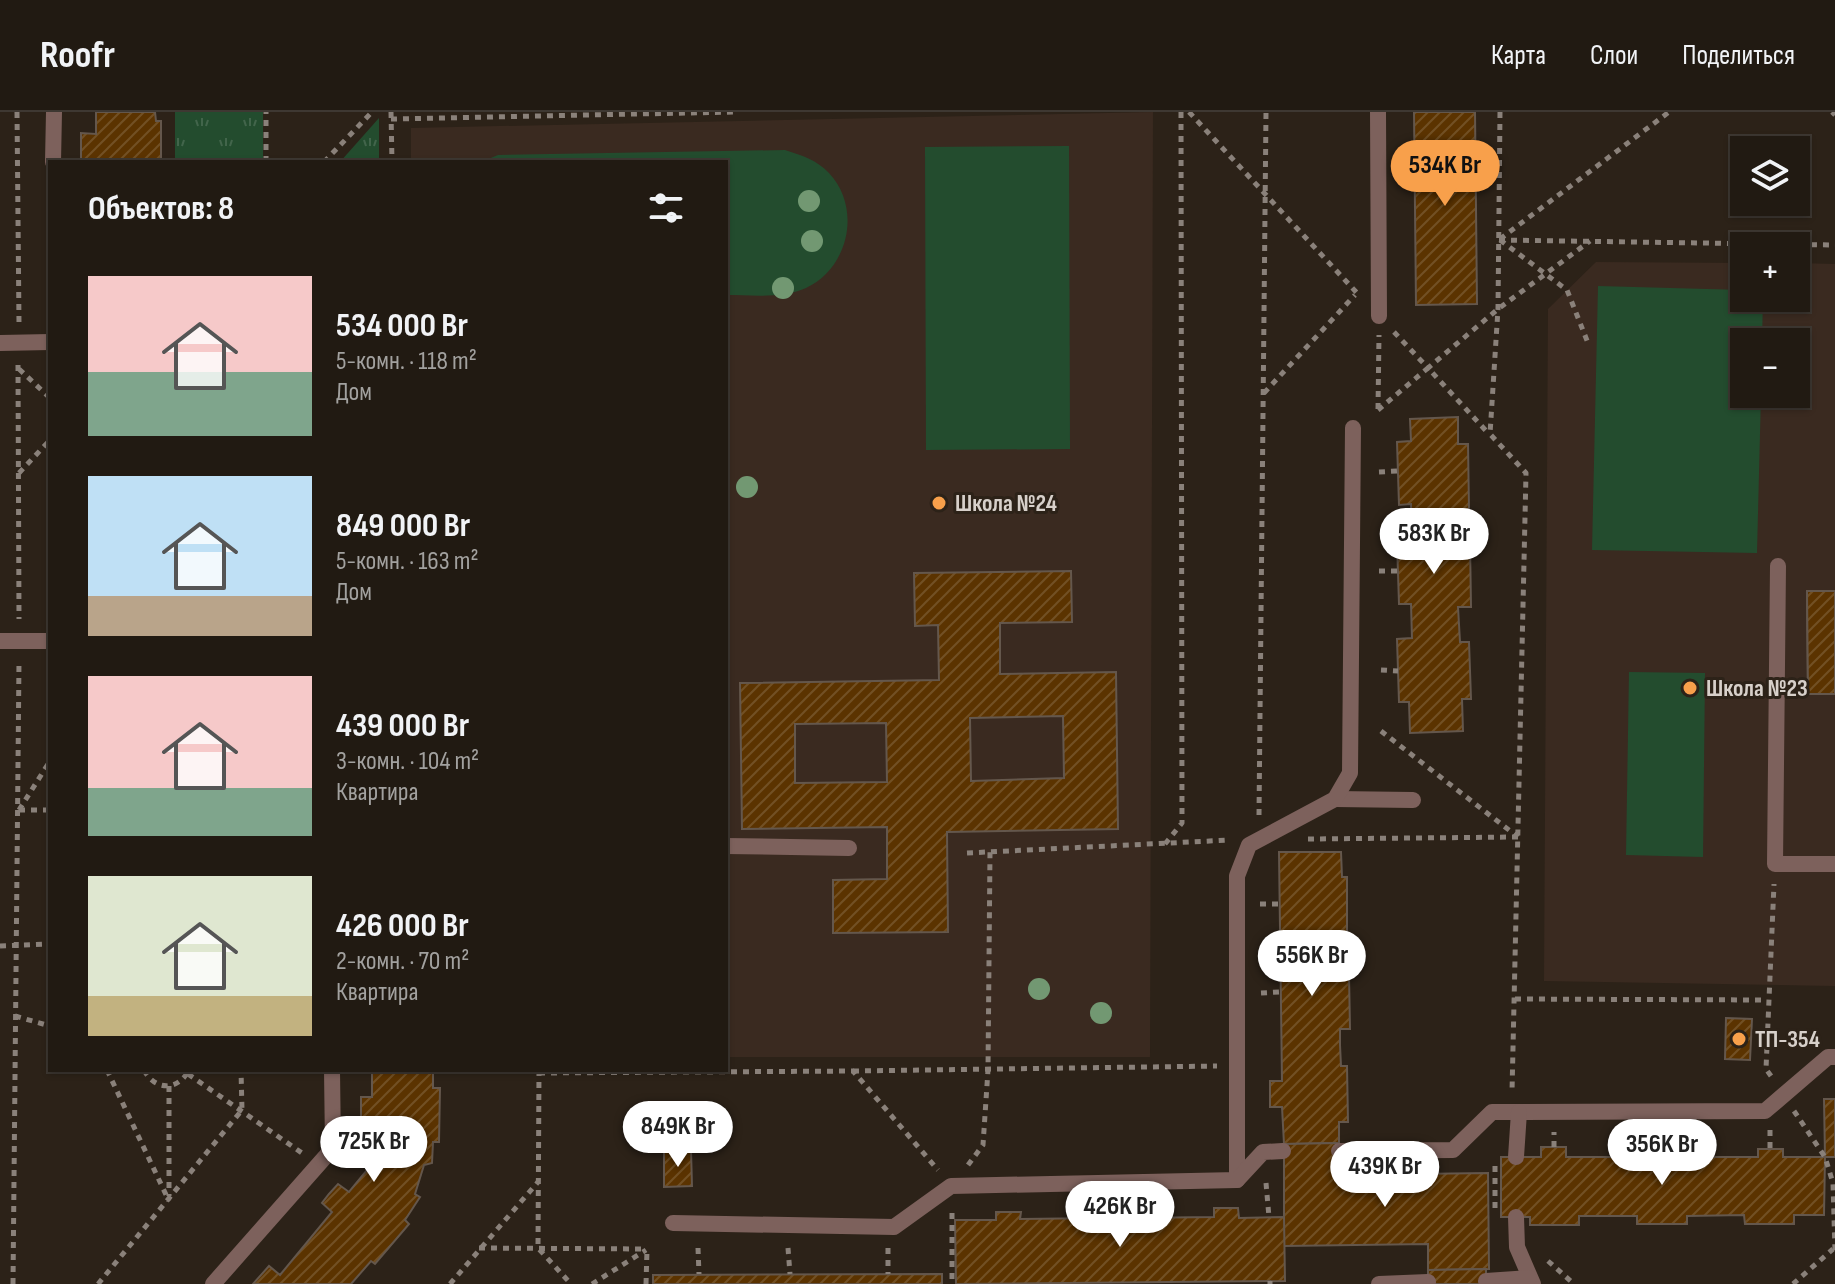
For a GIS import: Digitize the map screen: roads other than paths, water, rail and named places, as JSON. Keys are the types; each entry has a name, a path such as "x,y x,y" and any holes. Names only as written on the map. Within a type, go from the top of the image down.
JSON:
{"lane":[{"path":"53,160 54,112"},
{"path":"1378,112 1379,316"},
{"path":"0,343 48,342"},
{"path":"1335,799 1350,773 1353,428"},
{"path":"1778,566 1775,864 1835,864"},
{"path":"0,641 48,641"},
{"path":"1237,1180 1237,876 1249,845 1335,799 1413,800"},
{"path":"728,846 849,848"},
{"path":"1339,1151 1453,1150 1492,1112 1765,1111 1782,1093 1828,1057 1835,1057"},
{"path":"213,1284 333,1148 332,1072"},
{"path":"1516,1157 1519,1112"},
{"path":"673,1223 894,1227 951,1186 1237,1180 1263,1152 1283,1151"},
{"path":"1486,1281 1531,1281 1517,1247 1516,1217"},
{"path":"1379,1284 1428,1282"}],"place":[{"name":"Школа №24","path":"939,503"},
{"name":"Школа №23","path":"1690,688"},
{"name":"ТП-354","path":"1739,1039"}]}
